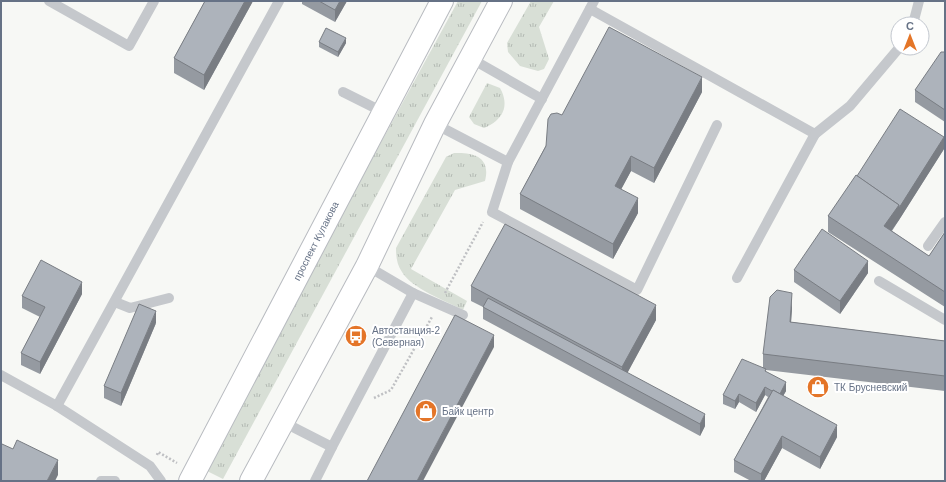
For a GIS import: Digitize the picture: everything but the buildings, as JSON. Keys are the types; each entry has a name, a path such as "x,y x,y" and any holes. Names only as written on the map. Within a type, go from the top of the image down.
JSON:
{"main road":[{"name":"проспект Кулакова","path":"184,472 383,112 442,1"},
{"path":"251,481 367,266 435,124 501,1"}],"lane":[{"path":"49,1 129,46 154,1"},
{"path":"57,406 279,1"},
{"path":"915,16 919,1"},
{"path":"716,125 637,290 492,212 508,162 592,5 815,134"},
{"path":"737,278 815,134 850,106 892,56"},
{"path":"470,58 542,99"},
{"path":"343,92 383,112"},
{"path":"435,124 508,162"},
{"path":"928,246 945,222"},
{"path":"367,266 413,293 463,314"},
{"path":"879,281 945,320"},
{"path":"315,481 413,293"},
{"path":"115,302 130,308 169,298"},
{"path":"1,376 57,406 150,466 161,481"},
{"path":"283,422 332,447"},
{"path":"101,481 115,481"}],"path":[{"path":"372,399 391,390 481,228 485,216"},
{"path":"158,452 184,472"}],"green space":[{"path":"458,1 482,1 223,479 203,469"},
{"path":"531,1 554,1 539,27 549,59 544,69 538,71 520,66 508,52 507,43"},
{"path":"487,83 500,88 503,95 504,106 500,117 491,125 484,128 474,124 469,117"},
{"path":"454,153 474,155 483,161 486,166 485,181 455,190 411,269 467,301 463,310 430,294 413,283 400,269 396,255 396,248 446,157"}],"place":[{"name":"Автостанция-2 (Северная)","path":"356,336"},
{"name":"ТК Брусневский","path":"818,387"},
{"name":"Байк центр","path":"426,411"}]}
